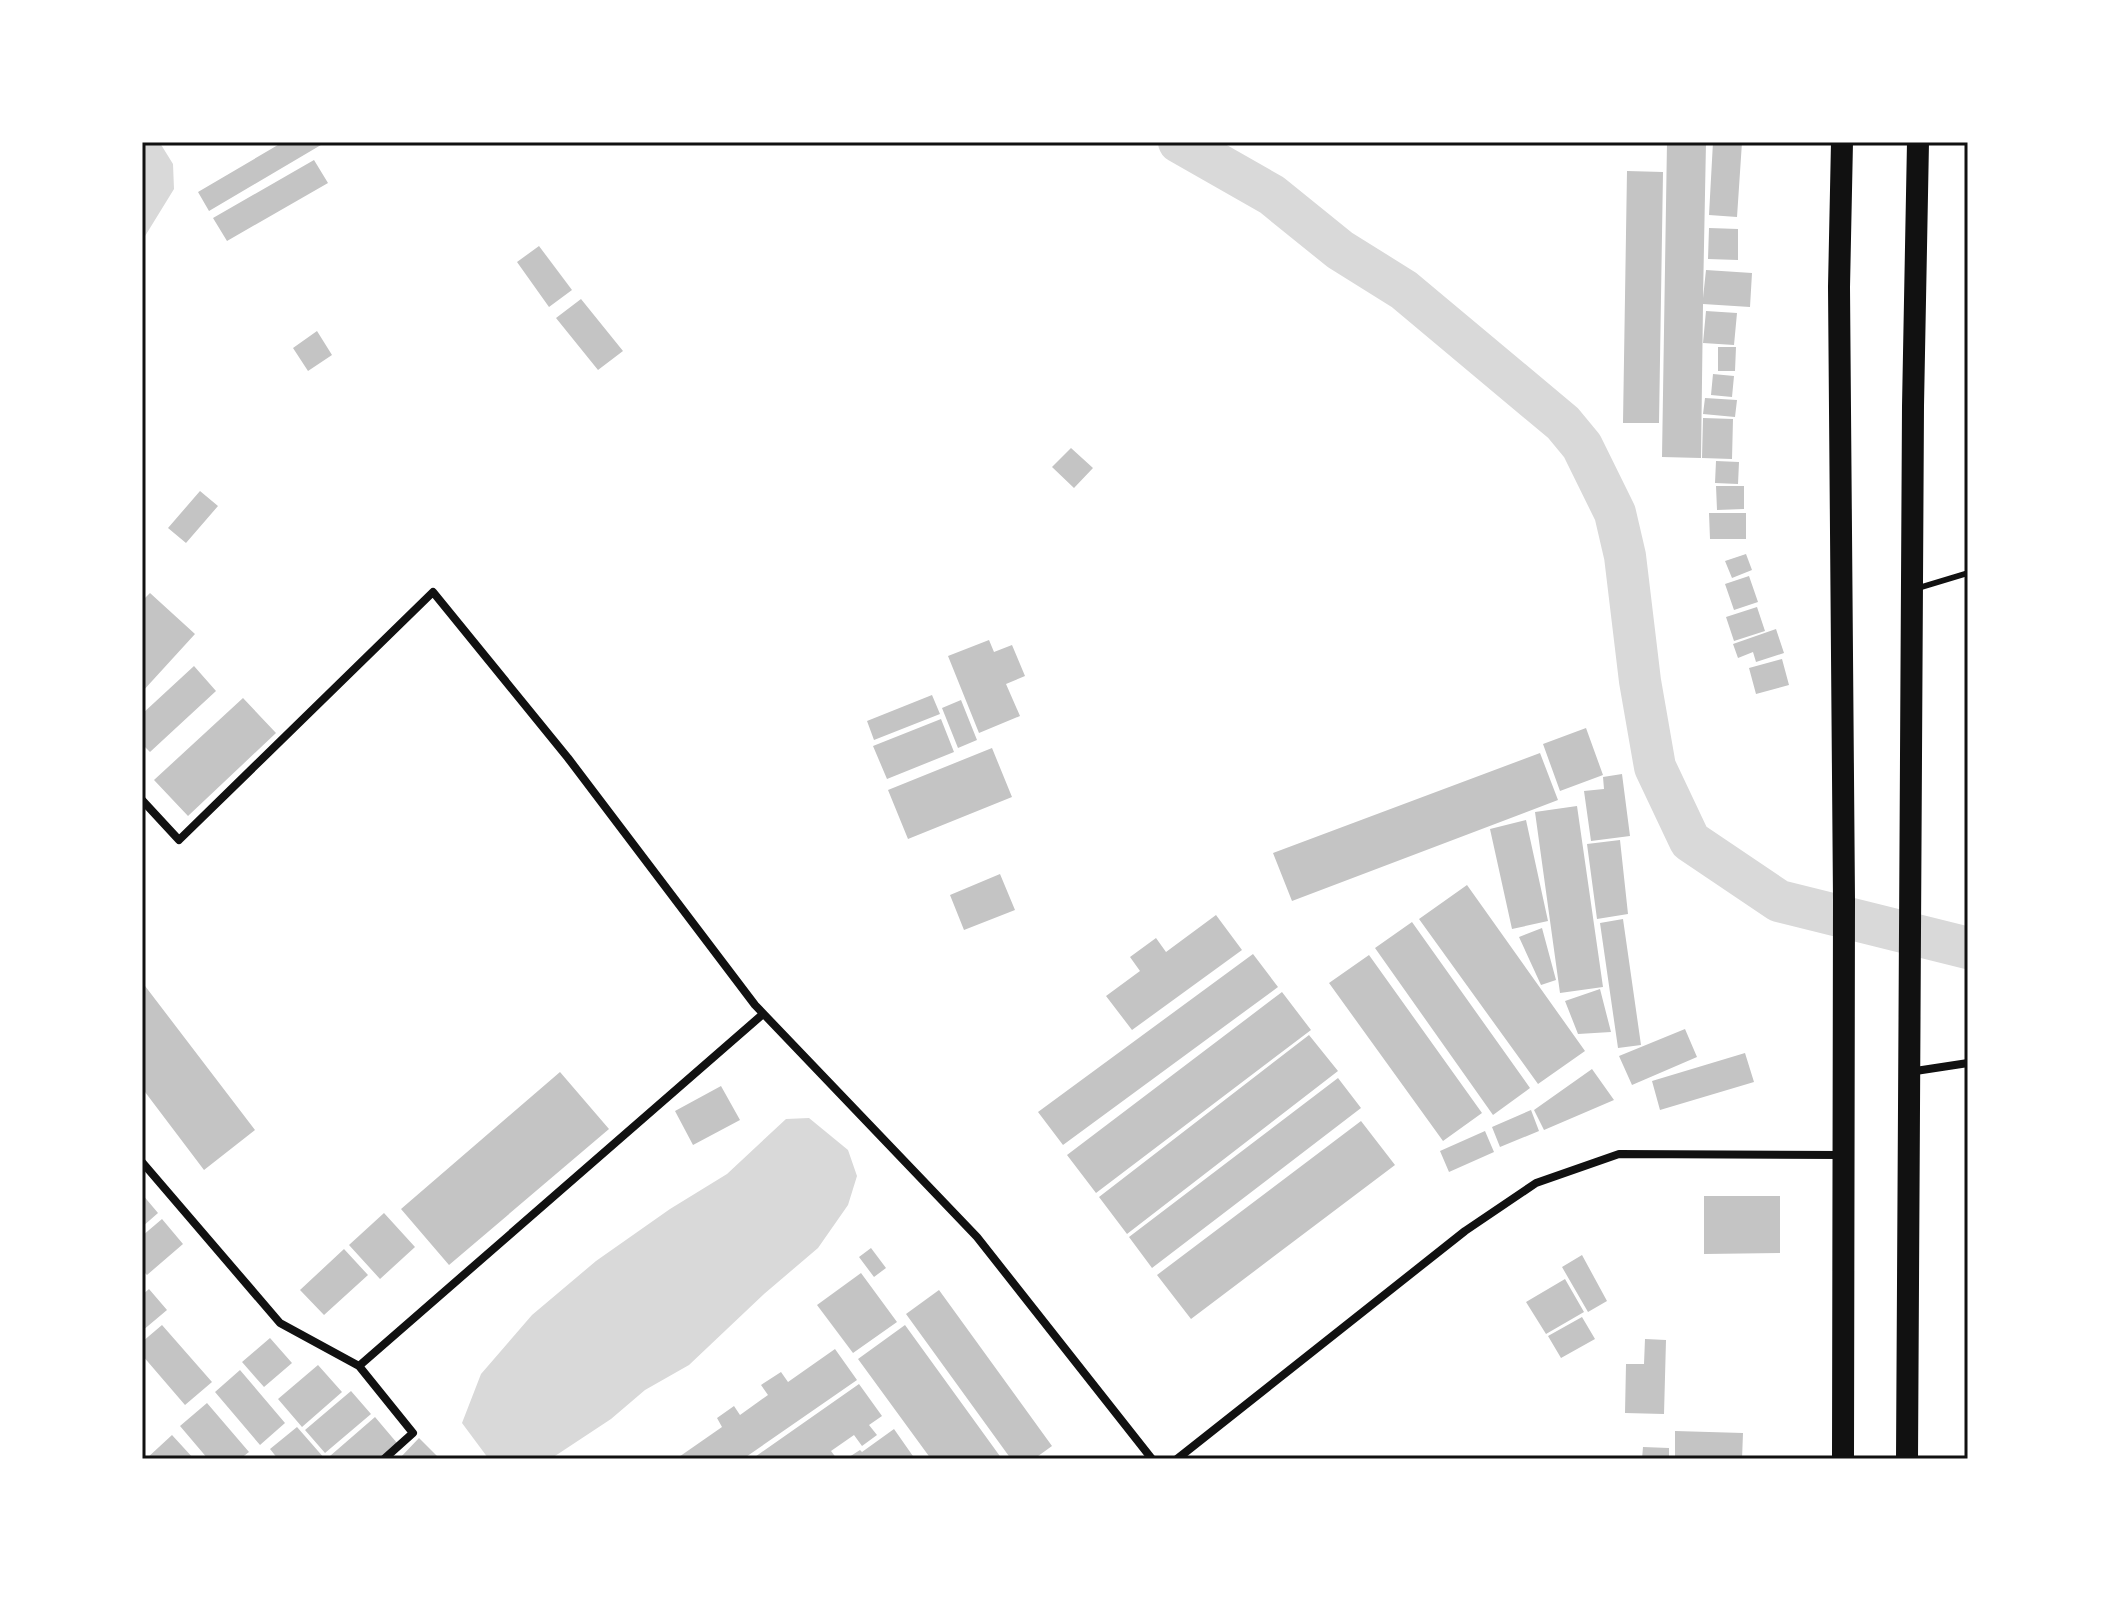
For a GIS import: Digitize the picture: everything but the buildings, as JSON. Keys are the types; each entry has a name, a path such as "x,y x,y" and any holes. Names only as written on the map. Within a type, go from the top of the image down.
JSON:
{"highway":[{"path":"1842,142 1839,287 1843,1459"},
{"path":"1907,1459 1911,667 1918,142"}],"street":[{"path":"142,800 179,840 433,592 568,758 763,1014 977,1237 1152,1459"},
{"path":"359,1366 763,1014"},
{"path":"1909,1072 1968,1063"},
{"path":"1177,1459 1465,1231 1536,1183 1619,1154 1844,1145"},
{"path":"142,1162 280,1323 359,1366 413,1433 384,1459"}],"lane":[{"path":"1912,590 1968,573"}],"shaded area":[{"path":"142,142 160,143 173,164 174,189 142,241"},
{"path":"809,1118 848,1150 857,1176 848,1205 818,1248 689,1365 645,1390 611,1419 558,1454 550,1459 488,1458 462,1423 481,1374 532,1315 596,1261 727,1174 786,1119"}],"waterway":[{"path":"1179,142 1272,195 1340,250 1404,290 1563,423 1582,446 1615,513 1625,556 1640,681 1655,767 1690,841 1779,901 1968,948"}]}
